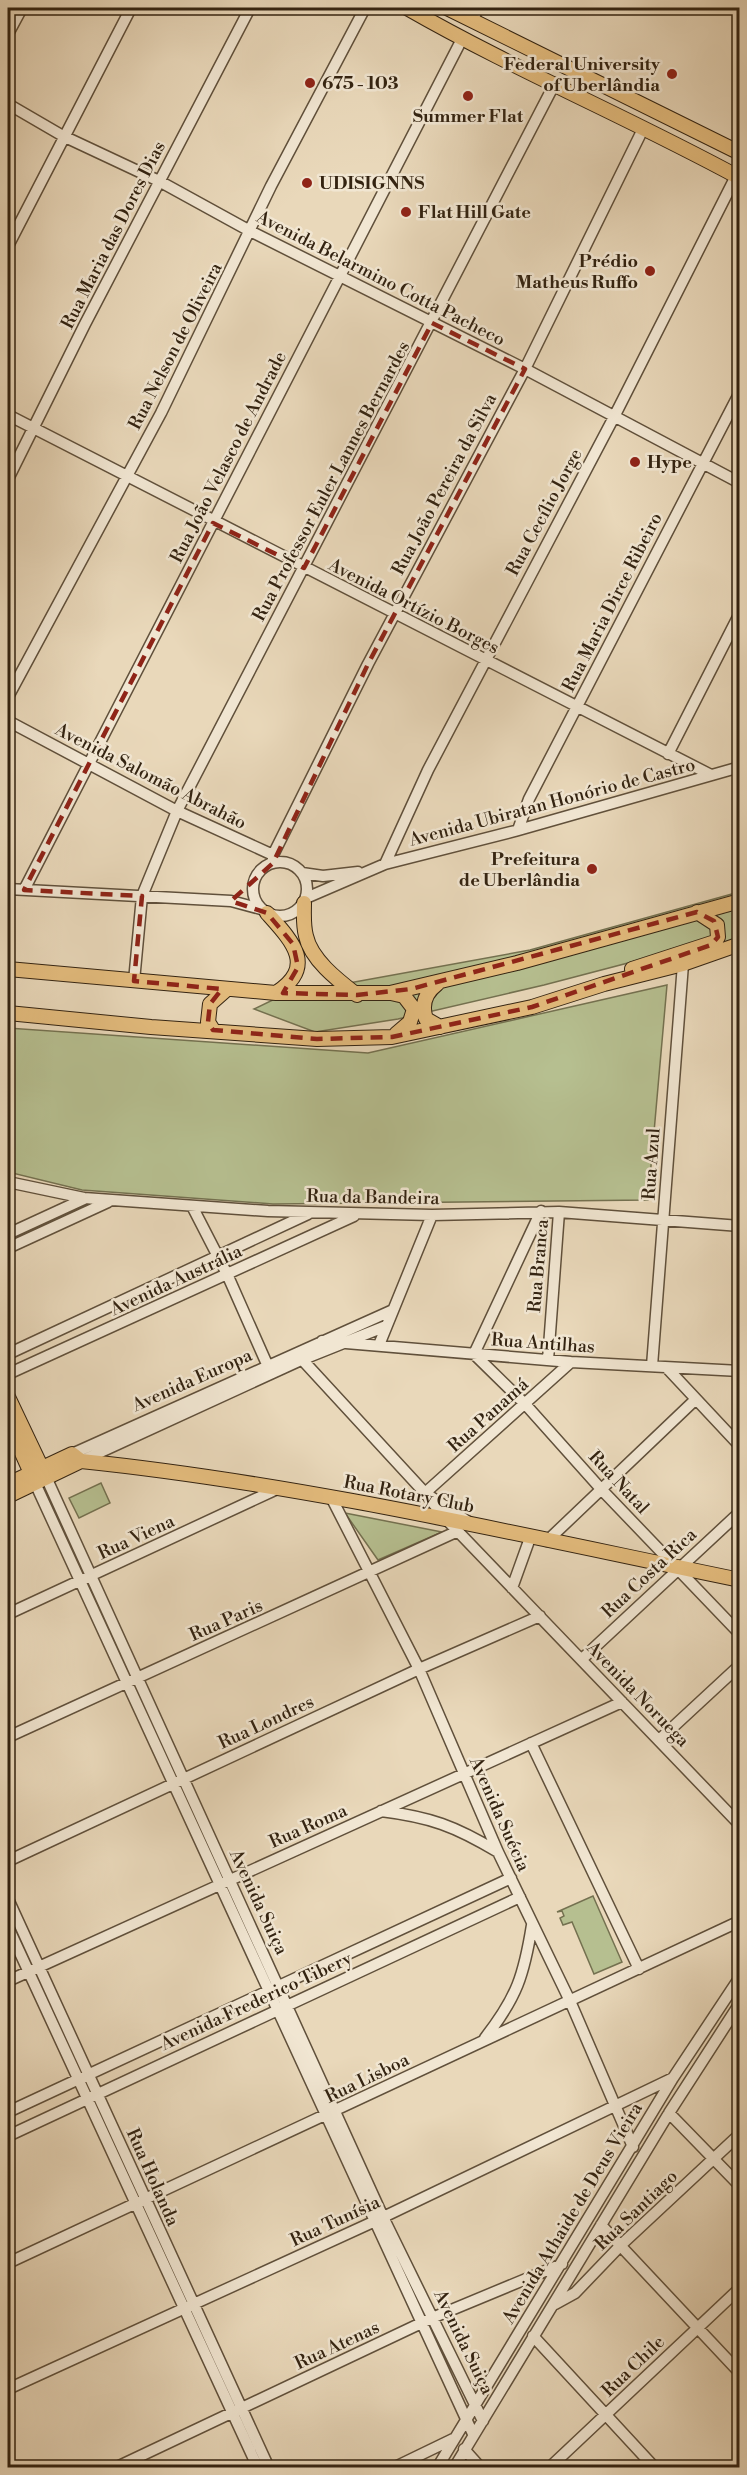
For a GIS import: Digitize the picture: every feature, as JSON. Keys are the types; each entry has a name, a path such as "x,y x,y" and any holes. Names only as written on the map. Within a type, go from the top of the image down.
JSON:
{"main road":[{"path":"407,8 462,39 555,83 738,177"},
{"path":"434,23 445,8 639,101 740,153"},
{"path":"305,900 304,929 310,947 324,966 357,995"},
{"path":"8,969 276,993 357,995 390,993 437,984 738,900"},
{"path":"264,911 293,944 298,964 296,975 290,984 276,993"},
{"path":"604,984 627,970 715,942 718,937 717,925 697,912"},
{"path":"8,1013 151,1027 317,1039 392,1037 532,1007 604,984 683,964 737,946"},
{"path":"437,984 425,998 423,1011 426,1019 440,1027"},
{"path":"213,1030 208,1022 210,1004 226,989"},
{"path":"390,993 404,996 414,1009 410,1022 392,1037"},
{"name":"Avenida Suiça","path":"8,1397 38,1475"},
{"name":"Avenida Suiça","path":"8,1422 38,1475"},
{"name":"Avenida Europa","path":"8,1484 38,1475 76,1457"},
{"name":"Rua Rotary Club","path":"76,1457 331,1497 470,1523 530,1538 740,1580"},
{"name":"Avenida Europa","path":"8,1496 38,1475"}],"street":[{"path":"8,34 22,8"},
{"path":"8,246 131,8"},
{"name":"Rua Maria das Dores Dias","path":"8,479 250,8"},
{"name":"Rua Nelson de Oliveira","path":"8,697 161,413 250,231 365,8"},
{"path":"472,21 478,8"},
{"name":"Rua João Velasco de Andrade","path":"24,890 462,39"},
{"name":"Rua Professor Euler Lannes Bernardes","path":"134,981 142,896 177,811 555,83"},
{"name":"Avenida Belarmino Cotta Pacheco","path":"8,104 63,136 159,182 250,231 525,369 740,483"},
{"name":"Rua João Pereira da Silva","path":"273,859 394,614 525,369 643,129"},
{"name":"Rua Cecílio Jorge","path":"385,864 428,770 738,177"},
{"name":"Rua Maria Dirce Ribeiro","path":"518,830 529,799 740,392"},
{"name":"Avenida Ortízio Borges","path":"8,415 213,523 711,776"},
{"path":"668,754 740,613"},
{"name":"Avenida Salomão Abrahão","path":"8,721 273,859"},
{"name":"Avenida Ubiratan Honório de Castro","path":"305,900 385,864 518,830 740,767"},
{"path":"8,889 231,901 275,916 292,914 305,900 308,888 302,873 289,864 273,859 259,871 253,886 256,903 264,911"},
{"name":"Avenida Ubiratan Honório de Castro","path":"302,873 339,875 373,869"},
{"path":"231,901 253,886"},
{"name":"Rua Azul","path":"652,1366 683,964"},
{"name":"Rua da Bandeira","path":"8,1182 84,1198 192,1206 357,1214 432,1215 541,1211 740,1226"},
{"path":"8,1234 84,1198"},
{"path":"8,1248 109,1201"},
{"path":"192,1206 227,1274 269,1370"},
{"path":"474,1354 541,1211"},
{"name":"Avenida Austrália","path":"8,1354 311,1212"},
{"name":"Rua Branca","path":"548,1360 560,1212"},
{"name":"Avenida Austrália","path":"8,1374 357,1214"},
{"path":"378,1345 432,1215"},
{"name":"Avenida Europa","path":"76,1457 269,1370 299,1356 322,1341 393,1310"},
{"name":"Avenida Europa","path":"299,1356 344,1343 386,1326"},
{"name":"Rua Antilhas","path":"322,1341 571,1362 740,1371"},
{"name":"Rua Natal","path":"474,1354 526,1405 601,1489 740,1634"},
{"path":"299,1356 425,1493 470,1523"},
{"name":"Rua Panamá","path":"425,1493 526,1405 571,1362"},
{"path":"667,1368 740,1446"},
{"path":"547,1541 696,1399"},
{"name":"Avenida Suiça","path":"38,1475 378,2219 427,2321 483,2421"},
{"name":"Rua Viena","path":"8,1614 278,1489"},
{"name":"Avenida Noruega","path":"425,1493 446,1519 738,1822"},
{"name":"Avenida Suécia","path":"331,1497 371,1572 418,1669 498,1852 570,2001 633,2147"},
{"name":"Rua Costa Rica","path":"582,1659 740,1512"},
{"name":"Rua Paris","path":"8,1737 458,1531"},
{"path":"512,1588 530,1538"},
{"name":"Rua Londres","path":"8,1861 418,1669 540,1617"},
{"path":"659,1740 740,1665"},
{"name":"Rua Roma","path":"8,1981 463,1772 622,1702"},
{"path":"531,1743 639,1969"},
{"path":"381,1811 438,1821 464,1831 498,1852"},
{"name":"Avenida Frederico Tibery","path":"8,2112 511,1878"},
{"name":"Avenida Frederico Tibery","path":"8,2136 520,1897"},
{"name":"Rua Holanda","path":"8,1899 33,1969 237,2411 258,2468"},
{"name":"Rua Lisboa","path":"8,2263 740,1921"},
{"path":"482,2041 504,2013 517,1989 525,1967 532,1924"},
{"name":"Rua Holanda","path":"8,1928 33,1969"},
{"name":"Avenida Athaide de Deus Vieira","path":"437,2468 673,2078 740,1977"},
{"path":"730,1994 739,2004"},
{"name":"Avenida Athaide de Deus Vieira","path":"453,2468 669,2113 739,2004"},
{"name":"Rua Tunísia","path":"8,2389 378,2219 673,2078"},
{"path":"669,2113 740,2186"},
{"name":"Rua Santiago","path":"553,2306 574,2293 622,2244 740,2134"},
{"path":"601,2225 622,2244 740,2373"},
{"path":"560,2263 574,2270"},
{"name":"Rua Atenas","path":"116,2468 427,2321 560,2263"},
{"name":"Rua Chile","path":"549,2468 740,2288"},
{"name":"Avenida Suiça","path":"427,2321 465,2420 473,2434"},
{"path":"533,2336 655,2468"},
{"name":"Rua Holanda","path":"237,2411 269,2468"},
{"path":"393,2468 453,2439"},
{"path":"464,2449 481,2468"}],"highlighted area":[{"path":"432,323 525,369 368,664 273,863 231,901 267,913 293,944 298,967 283,993 357,995 411,989 697,912 714,921 718,937 711,945 532,1007 392,1037 317,1039 213,1030 208,1022 210,1004 222,989 134,981 142,896 24,890 213,523 304,568"}],"green space":[{"path":"739,892 739,938 714,945 712,941 544,985 398,1019 315,1032 254,1009 283,995 530,950"},
{"path":"667,985 648,1200 273,1204 82,1190 8,1172 8,1028 368,1053"},
{"path":"101,1483 110,1503 79,1518 69,1498"},
{"path":"345,1513 442,1532 378,1560"},
{"path":"593,1896 622,1962 594,1974 572,1922 563,1925 560,1918 564,1916 562,1911 557,1912"}],"place":[{"name":"Federal University of Uberlândia","path":"672,74"},
{"name":"675 - 103","path":"310,83"},
{"name":"Summer Flat","path":"468,96"},
{"name":"UDISIGNNS","path":"307,183"},
{"name":"Flat Hill Gate","path":"406,212"},
{"name":"Prédio Matheus Ruffo","path":"650,271"},
{"name":"Hype","path":"635,462"},
{"name":"Prefeitura de Uberlândia","path":"592,869"}]}
